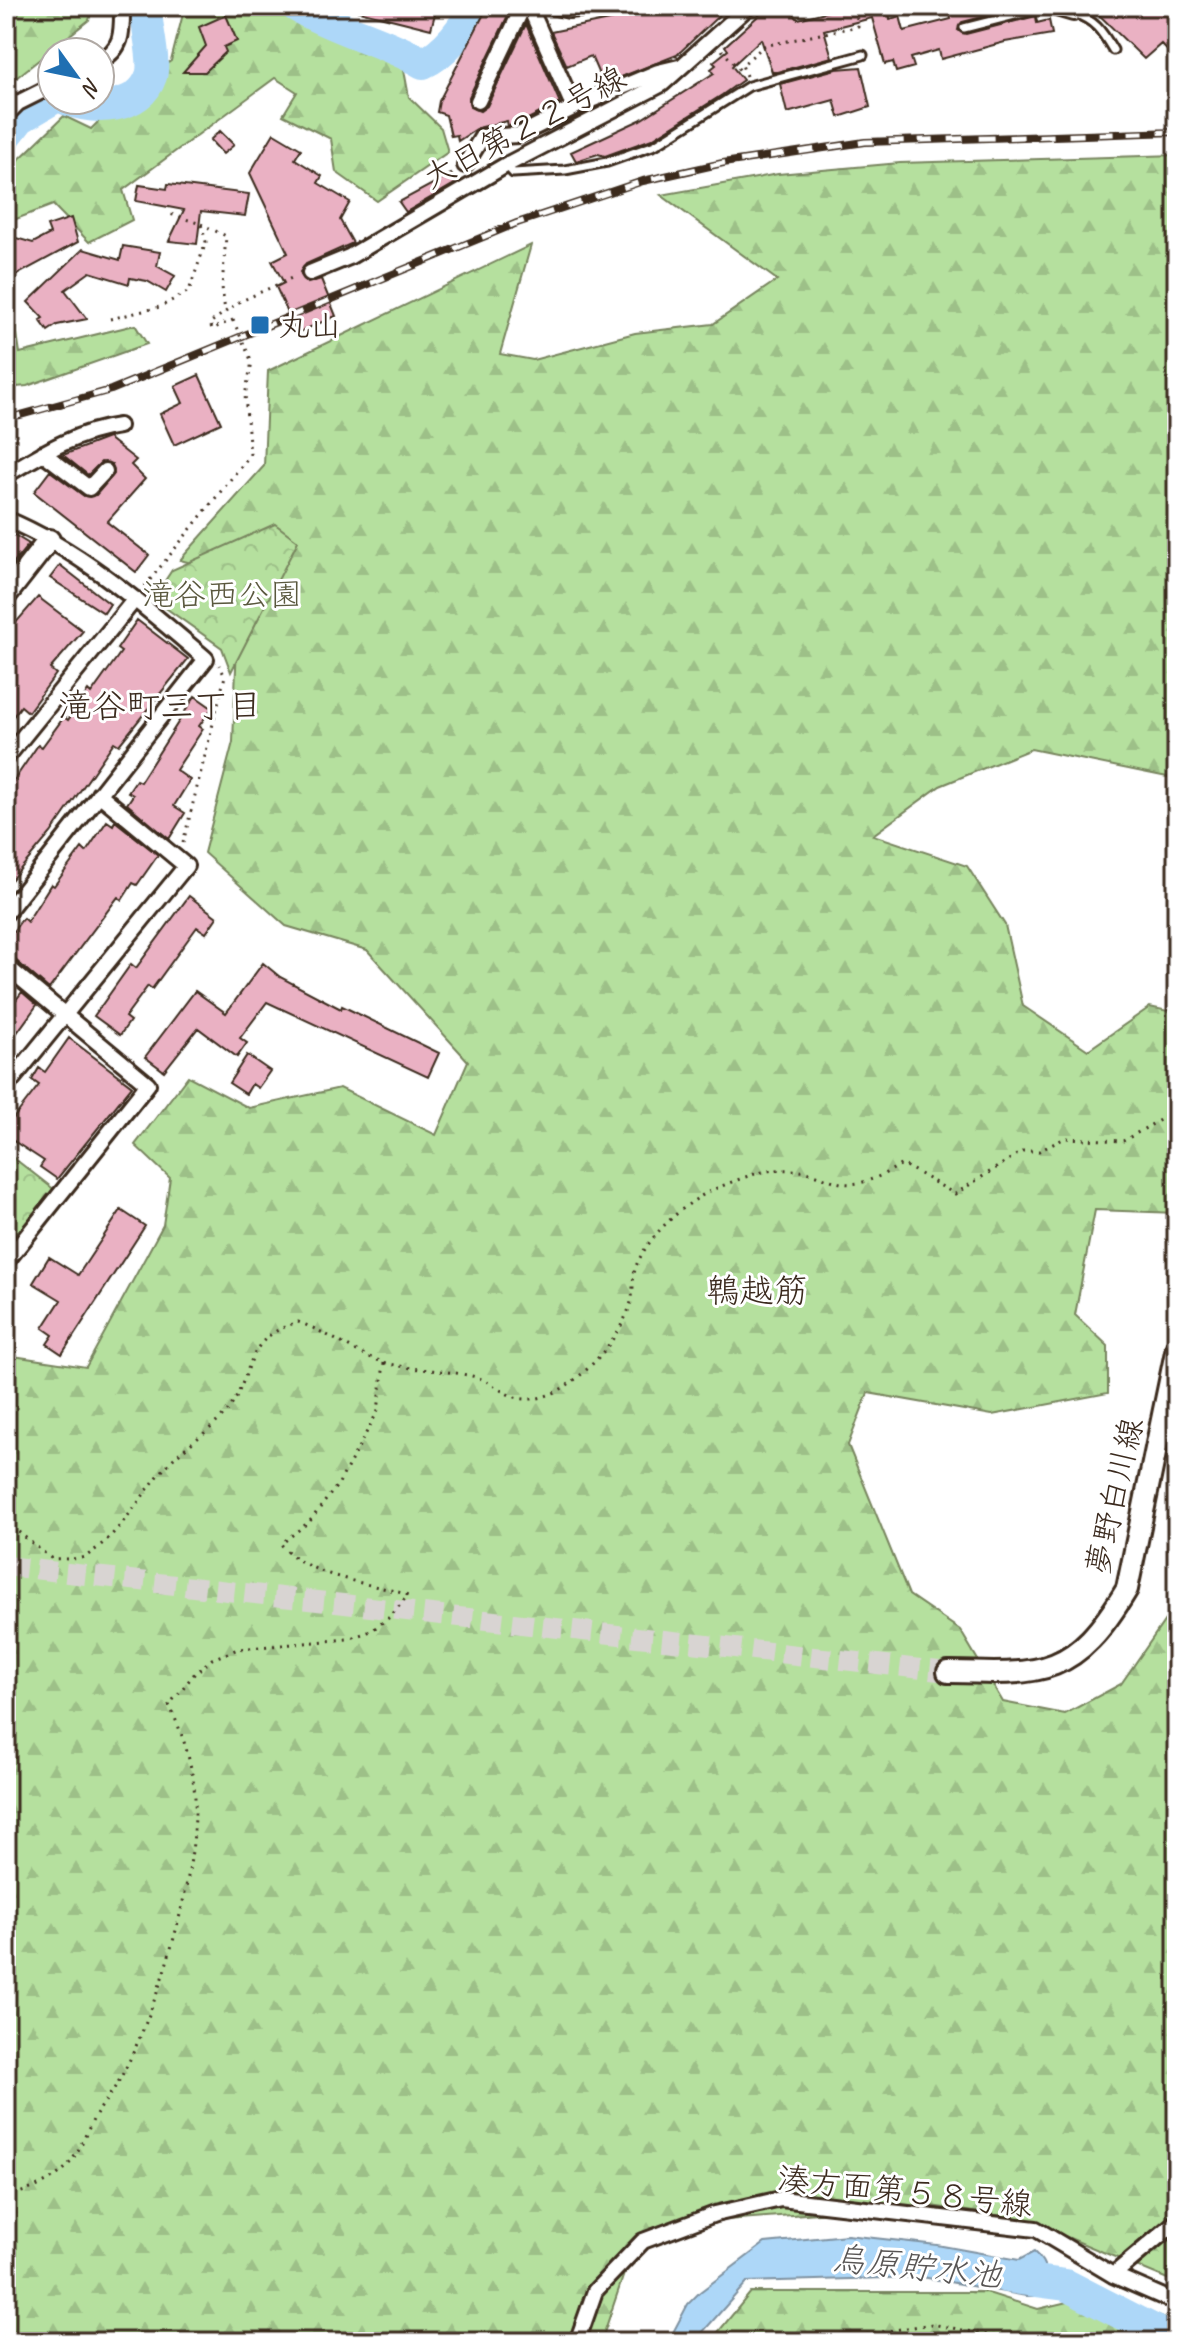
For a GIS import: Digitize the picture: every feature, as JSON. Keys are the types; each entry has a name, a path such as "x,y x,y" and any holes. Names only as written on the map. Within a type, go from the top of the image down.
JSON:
{"street":[{"path":"116,48 123,37 122,6"},
{"path":"478,101 521,11 530,6 570,99 579,105"},
{"path":"551,6 569,10 608,6"},
{"name":"大日第２２号線","path":"310,273 349,257 506,165 662,84 749,6"},
{"path":"1049,6 1073,13"},
{"path":"465,165 482,137 519,135 579,105 658,72 682,67"},
{"path":"6,115 18,103 36,94"},
{"path":"6,475 43,453 101,428 119,426"},
{"path":"43,453 89,488 105,471"},
{"path":"6,519 49,540 135,599 206,659 6,913"},
{"path":"6,595 49,540"},
{"path":"6,758 135,599"},
{"path":"6,1087 186,866 99,794"},
{"path":"6,966 148,1084 6,1262"},
{"name":"夢野白川線","path":"948,1672 1025,1674 1047,1668 1089,1643 1107,1622 1127,1589 1177,1347"},
{"name":"湊方面第５８号線","path":"577,2342 595,2291 643,2241 715,2214 781,2199 1036,2229 1113,2275 1177,2303"},
{"path":"1113,2275 1177,2221"}],"lane":[{"path":"964,28 1027,12 1033,6"},
{"path":"1073,13 1089,18 1100,27 1113,50"},
{"path":"506,165 513,173 530,174 607,162 655,145 749,86 863,55"}],"path":[{"path":"749,86 742,65 764,46 858,26 855,6"},
{"path":"713,39 746,77"},
{"path":"170,214 226,236 222,287 225,312"},
{"path":"110,319 160,307 189,291 206,242 201,224"},
{"path":"135,599 250,455 245,395 252,362 233,320 212,329 210,323 225,312 300,274 310,273"},
{"path":"186,866 181,850 225,676 216,660 206,659"},
{"path":"6,1522 52,1559 85,1557 122,1527 174,1459 214,1424 235,1398 258,1344 278,1328 298,1322 384,1363 480,1378 512,1397 527,1400 554,1393 585,1372 618,1333 631,1303 636,1267 656,1236 684,1207 713,1190 775,1169 808,1174 850,1187 874,1181 902,1164 955,1194 1023,1151 1039,1151 1065,1138 1123,1141 1177,1110"},
{"path":"6,2196 27,2192 61,2172 78,2153 92,2122 120,2078 173,1941 190,1879 195,1798 186,1744 169,1705 195,1673 212,1659 238,1649 348,1639 371,1631 391,1616 408,1595 325,1571 287,1553 281,1544 310,1521 339,1483 378,1411 384,1386 384,1363"},
{"path":"819,2342 932,2324 1023,2342"}],"green space":[{"path":"6,6 94,6 89,20 69,36 36,36 36,62 6,86"},
{"path":"185,6 329,6 398,38 409,97 441,128 448,152 377,201 336,172 331,139 283,115 297,92 275,78 123,190 132,220 89,242 53,205 8,222 6,228 6,172 64,116 91,129 104,116 116,116 116,104 126,94 171,61"},
{"path":"1177,155 1177,779 1031,749 940,786 873,835 967,866 1005,925 1023,1006 1088,1050 1150,1007 1177,1013 1177,1213 1095,1210 1075,1315 1108,1346 1108,1393 992,1415 868,1393 848,1445 909,1595 960,1630 1003,1702 1065,1714 1121,1684 1167,1617 1177,1566 1177,2283 1024,2219 923,2205 699,2222 631,2253 601,2342 6,2342 6,1355 86,1367 163,1225 170,1178 135,1145 188,1076 249,1108 340,1088 436,1135 468,1061 367,950 286,926 204,853 233,742 237,643 259,581 180,560 264,466 268,371 531,245 500,354 533,360 635,333 713,324 777,280 661,195 778,174 900,163"},
{"path":"6,289 12,300 20,353 135,325 147,344 27,386 6,388"},
{"name":"滝谷西公園","path":"275,524 298,541 231,672 222,648 153,599 172,570"},
{"path":"6,1152 56,1191 6,1255"},
{"path":"751,2292 985,2292 1038,2309 1105,2293 1177,2324 1177,2342 710,2342"}],"water":[{"path":"847,2235 937,2245 1019,2260 1034,2252 1045,2267 1046,2284 1041,2296 1026,2296 922,2277 747,2282 694,2342 668,2342 688,2304 765,2243"}],"building":[{"path":"360,6 437,6 431,29 359,11"},
{"path":"488,6 510,11 469,97 470,107 480,111 487,106 526,24 560,103 516,125 508,126 507,121 478,128 458,141 457,135 451,136 446,115 437,112 439,101"},
{"path":"676,6 729,6 677,55 603,84 591,56 567,66 551,32"},
{"path":"769,6 787,6 798,19 848,6 897,6 898,11 889,13 890,19 900,16 904,31 951,19 949,6 1012,6 1013,9 962,22 958,30 966,34 1036,16 1037,23 1049,20 1052,34 1005,42 941,59 939,50 911,58 914,67 896,72 893,62 885,64 872,18 824,30 832,57 777,72 772,72 761,39 732,66 743,80 722,95 652,139 605,156 598,154 576,161 571,152 640,120 714,73 711,69 716,65 713,62 728,50 725,46"},
{"path":"1090,6 1172,6 1177,12 1177,61 1161,44 1144,59"},
{"path":"226,15 237,41 224,47 226,52 205,72 183,72 206,46 199,27"},
{"path":"861,67 870,107 839,117 834,100 787,113 780,84 836,69"},
{"path":"220,131 234,145 223,154 210,140"},
{"path":"274,133 301,149 295,159 322,176 318,183 350,202 340,220 353,243 306,264 300,272 308,283 321,279 336,316 297,333 276,287 284,283 272,261 288,253 250,173"},
{"path":"451,174 456,183 406,212 399,202"},
{"path":"168,184 249,194 245,216 201,211 197,244 169,241 184,210 136,201 139,185 167,189"},
{"path":"71,218 78,242 13,277 6,265 6,235 33,243 50,234 47,226"},
{"path":"123,246 160,252 157,266 175,276 166,292 147,281 130,278 129,284 90,272 65,290 87,319 57,325 48,331 40,320 43,318 28,302 83,249 120,260"},
{"path":"199,375 221,423 174,445 160,414 183,403 175,386"},
{"path":"108,438 136,460 131,465 145,479 107,522 149,555 136,572 34,492 50,471 84,496 96,495 114,474 112,464 101,462 88,475 63,455"},
{"path":"6,530 29,544 6,572"},
{"path":"60,565 110,604 104,613 50,578"},
{"path":"38,597 83,631 50,669 56,674 28,712 21,706 6,726 6,634"},
{"path":"137,620 188,659 119,745 114,742 51,833 6,886 6,792 38,745 42,747 64,717 68,720 88,691 91,694 121,652 117,649"},
{"path":"195,696 212,708 199,726 203,729 176,770 190,780 174,806 185,813 169,839 127,804 133,795 128,792 136,780 140,782"},
{"path":"107,821 113,825 115,821 158,855 137,885 133,883 122,900 118,897 49,989 6,952 6,941 23,918 27,922 51,884 54,886 82,848 86,852"},
{"path":"189,896 217,917 206,933 197,927 152,989 148,986 125,1017 130,1021 120,1035 94,1016 131,964 136,968"},
{"path":"263,963 280,977 341,1009 342,1006 439,1053 428,1077 267,1002 240,1038 247,1043 237,1057 198,1028 164,1071 145,1057 195,991 226,1013"},
{"path":"22,992 37,1005 16,1034 6,1027 6,1000 12,1005"},
{"path":"69,1038 132,1086 57,1179 40,1167 44,1161 6,1136 6,1128 39,1085 32,1080 39,1068 45,1072"},
{"path":"247,1055 270,1071 258,1088 252,1084 246,1094 229,1083"},
{"path":"121,1210 145,1226 62,1354 47,1344 53,1335 43,1328 61,1300 33,1283 49,1257 78,1275"}],"waterway":[{"path":"116,104 137,96 151,76 145,6"},
{"path":"296,6 423,63 453,39 474,6"},
{"path":"6,136 20,118 36,108"},
{"name":"烏原貯水池","path":"1007,2277 1066,2285 1177,2342"}],"tunnel":[{"path":"6,1566 948,1672"}],"railway":[{"path":"6,419 111,390 517,223 643,181 723,163 865,142 1177,132"}],"place":[{"name":"丸山","path":"260,325"}],"district":[{"name":"滝谷町三丁目","path":"160,705"},
{"name":"鵯越筋","path":"757,1290"}]}
